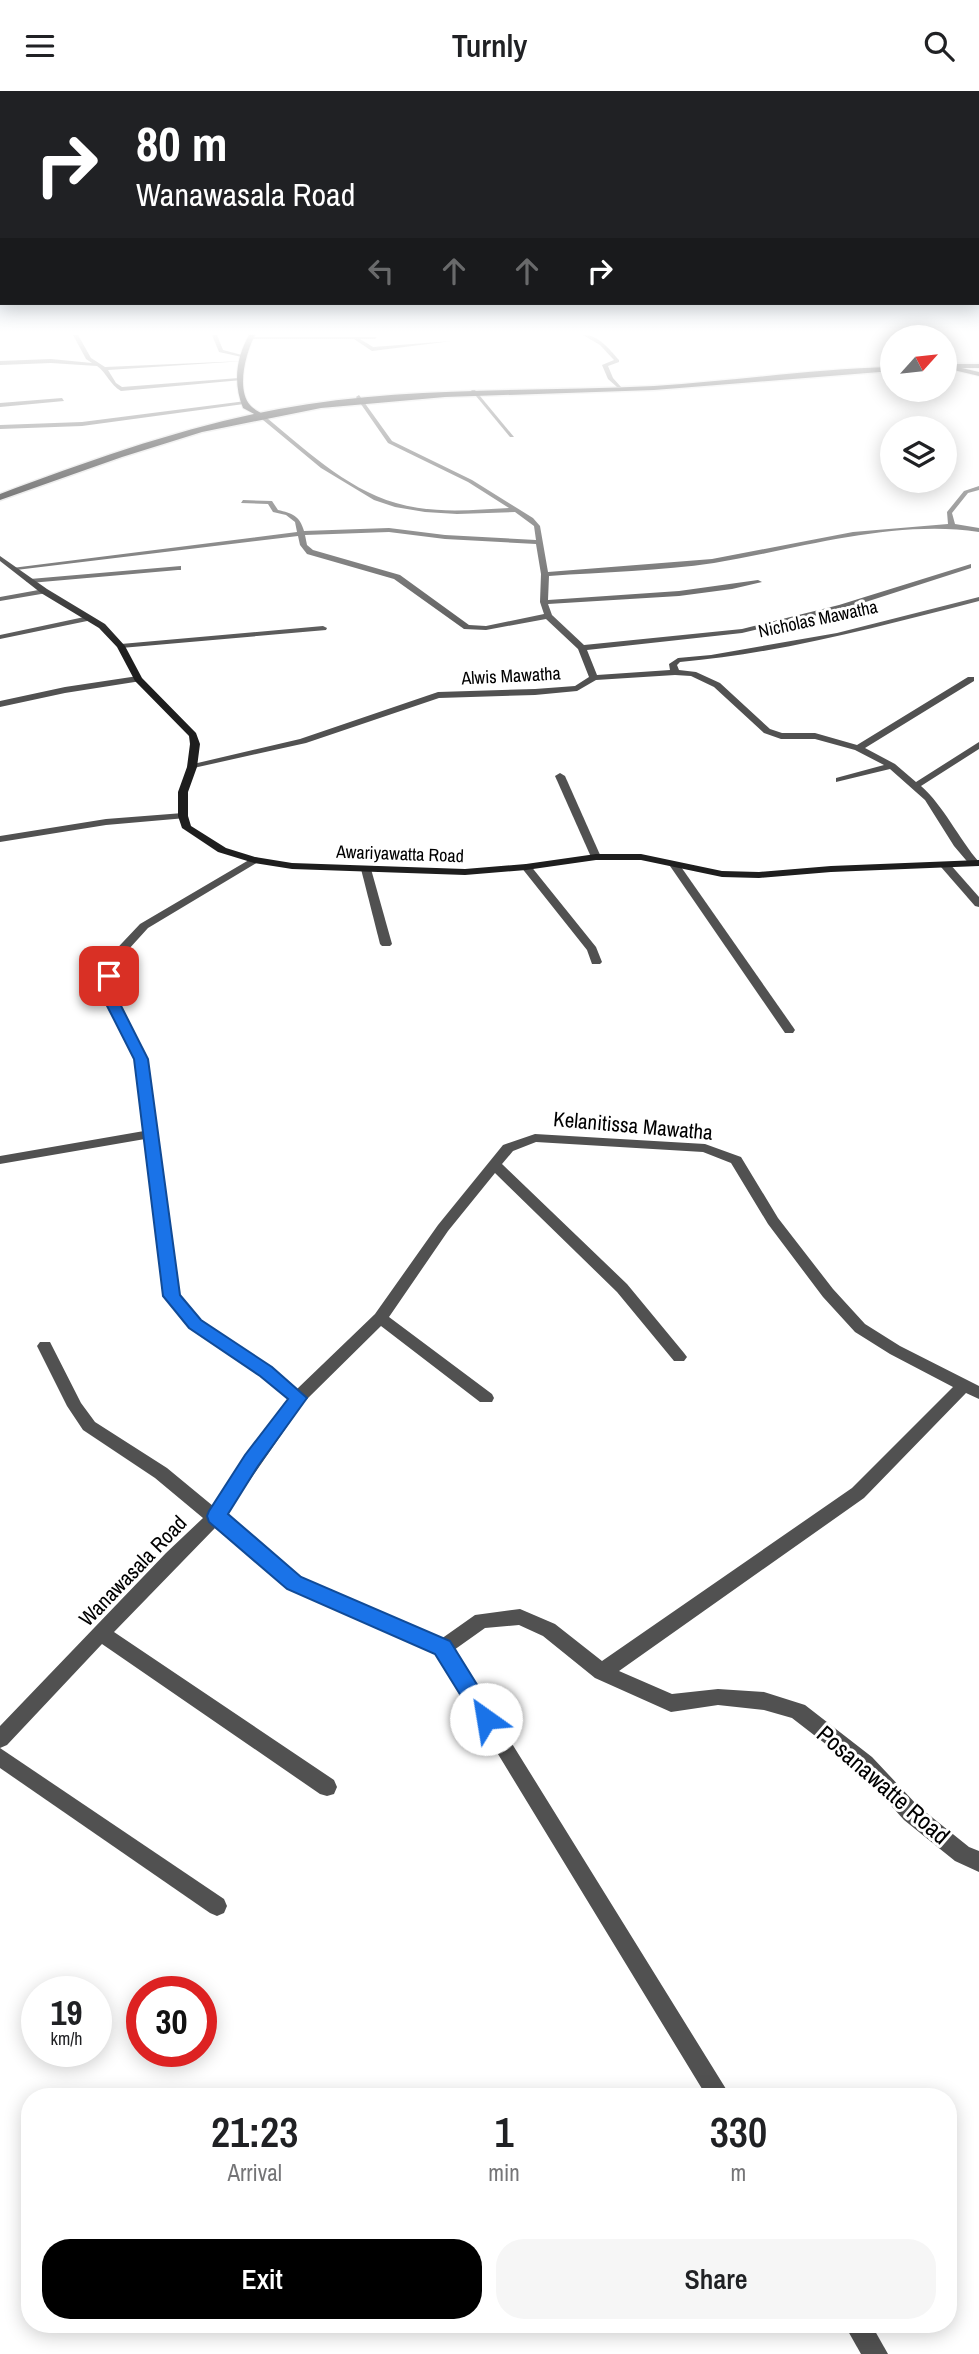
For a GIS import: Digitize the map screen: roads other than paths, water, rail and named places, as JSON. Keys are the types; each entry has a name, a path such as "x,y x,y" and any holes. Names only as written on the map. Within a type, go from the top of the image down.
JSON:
{"highway":[{"path":"0,491 153,441"},
{"path":"0,497 167,441"}],"street":[{"path":"292,441 344,480 393,504 458,511 521,510"},
{"path":"389,441 521,510 537,526 545,574 544,602 548,616 582,648 594,678"},
{"path":"952,526 949,510 966,492 979,488"},
{"path":"966,492 979,494"},
{"path":"243,502 270,502 275,511 288,514 298,521 304,545 310,552 397,577 467,627 486,628 548,616"},
{"path":"545,574 712,561 853,534 952,526 979,530"},
{"path":"16,568 264,536 302,534 389,530 445,537 539,542"},
{"path":"0,558 44,591 102,626 121,646 138,679 193,735 195,744 192,767 183,792 183,816 106,822 0,839"},
{"path":"582,648 742,631 801,618 968,566"},
{"path":"30,581 178,568"},
{"path":"544,602 722,589 758,582"},
{"path":"0,599 44,591"},
{"name":"Nicholas Mawatha","path":"675,673 673,664 678,660 837,635 979,599"},
{"path":"969,601 979,605"},
{"path":"0,637 89,618"},
{"path":"121,646 323,628"},
{"name":"Alwis Mawatha","path":"192,767 303,741 438,695 534,692 577,688 594,678 693,674 718,685 767,731 781,736 815,736 858,748 892,766 917,785 977,863"},
{"path":"0,704 65,689 138,679"},
{"path":"858,748 971,679"},
{"path":"917,785 979,745"},
{"path":"839,780 892,766"},
{"path":"560,776 597,857"},
{"name":"Awariyawatta Road","path":"183,816 187,828 222,851 292,866 465,872 597,857 641,857 722,874 759,875 977,863"},
{"path":"254,860 144,926 112,960 107,992 141,1059 172,1296 195,1324 266,1371 298,1398"},
{"path":"946,865 979,904"},
{"path":"675,866 789,1030"},
{"path":"526,867 592,949 596,962"},
{"path":"366,869 386,944"},
{"path":"0,1160 152,1134"},
{"name":"Kelanitissa Mawatha","path":"298,1398 380,1318 443,1228 508,1149 535,1138 705,1148 736,1160 773,1221 828,1293 860,1328 895,1350 971,1390"},
{"path":"495,1165 622,1288 679,1357"},
{"path":"380,1318 486,1398"},
{"path":"46,1346 75,1406 89,1426 161,1473 294,1583 443,1648 714,2088"},
{"path":"602,1672 859,1493 971,1390"},
{"name":"Wanawasala Road","path":"0,1739 172,1558 216,1516 251,1461 298,1398"},
{"name":"Posanawatte Road","path":"443,1648 481,1621 520,1617 549,1630 602,1672 671,1703 718,1697 764,1701 798,1711 865,1763 911,1813 961,1854 979,1862"},
{"path":"101,1633 327,1787"},
{"path":"0,1757 217,1906"},
{"path":"862,2333 875,2354"}]}
